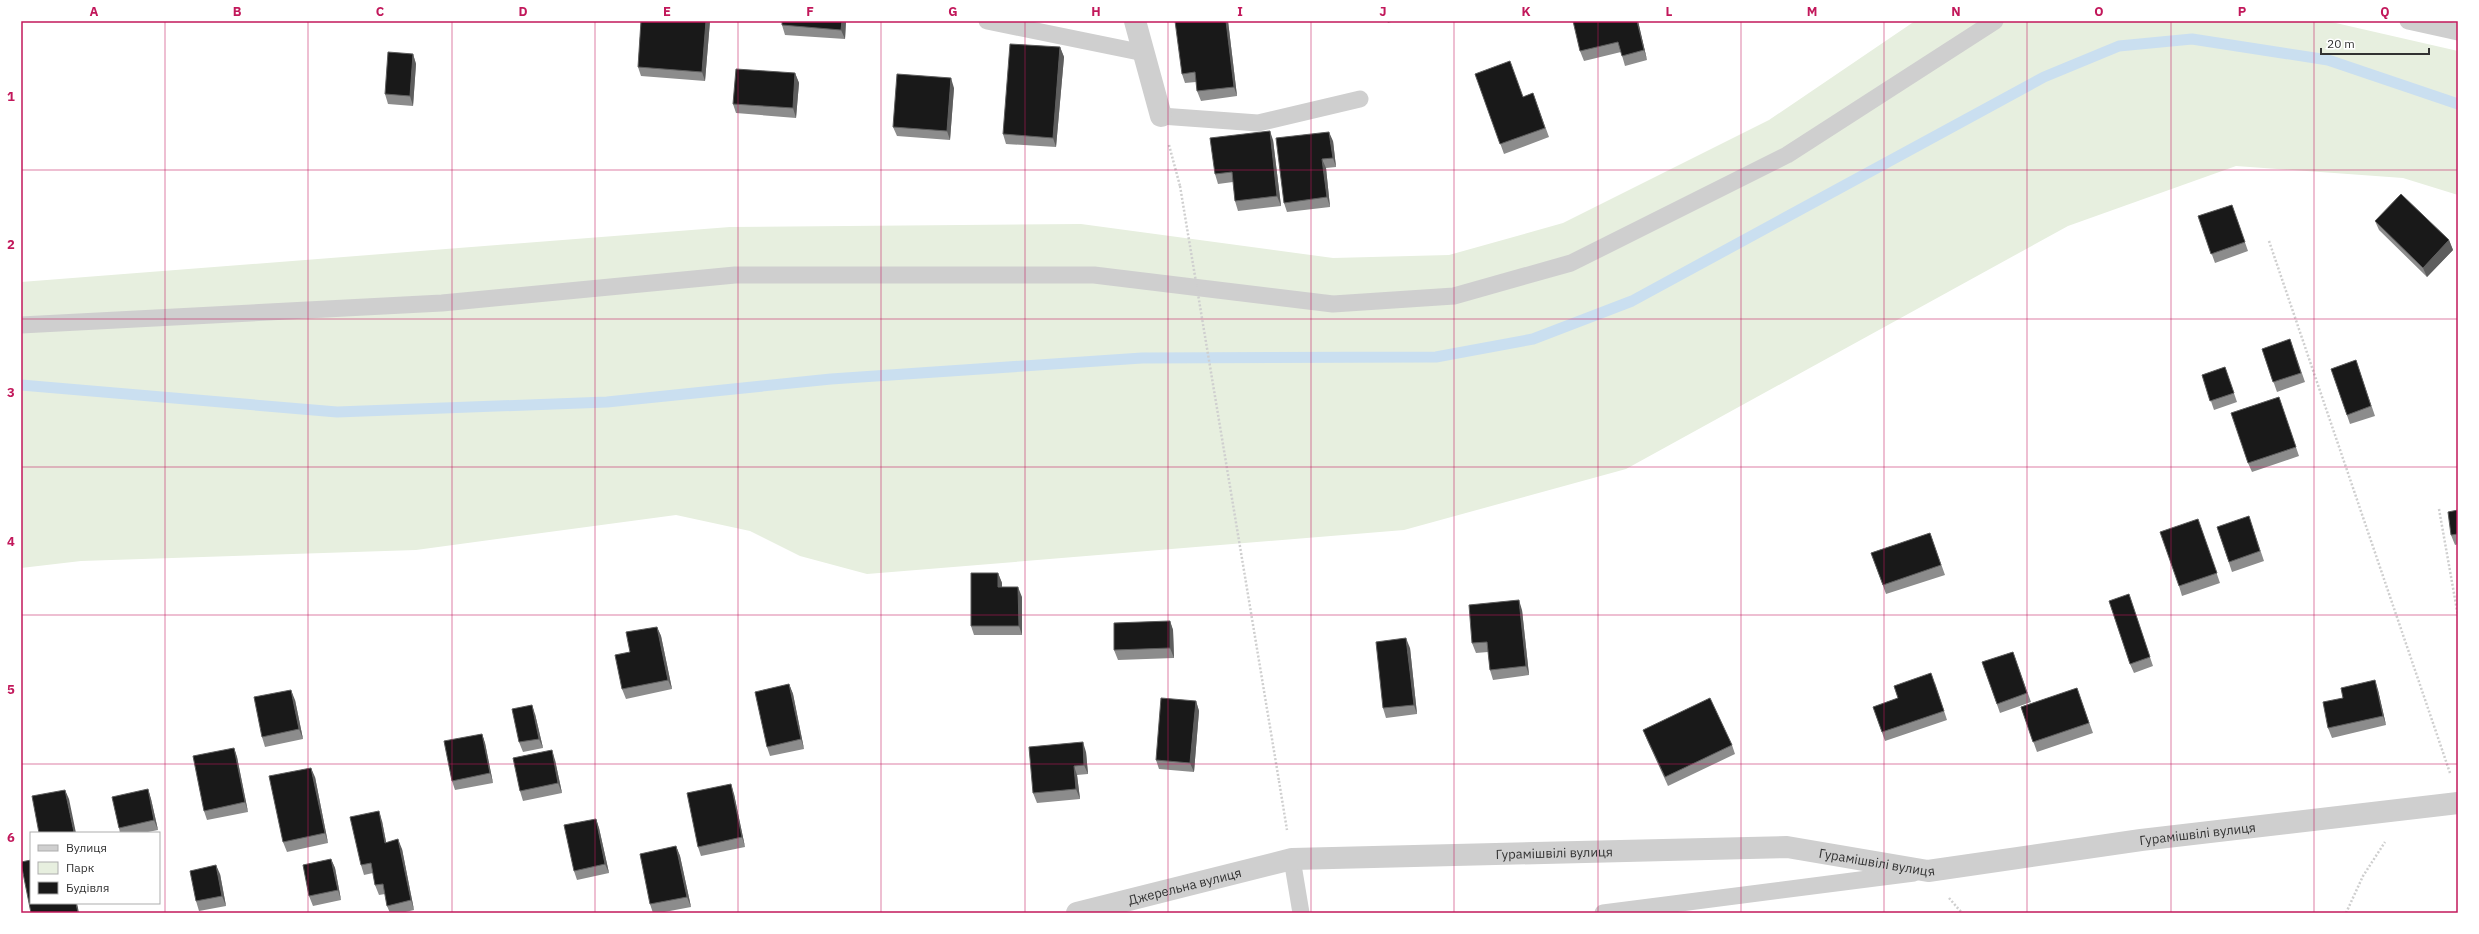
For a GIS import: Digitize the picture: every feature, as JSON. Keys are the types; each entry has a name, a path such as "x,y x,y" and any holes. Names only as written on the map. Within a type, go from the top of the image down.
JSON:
{"street":[{"path":"1135,21 1161,116"},
{"name":"Гурамішвілі вулиця","path":"1292,858 1787,848 1928,872 2141,840 2458,803"},
{"name":"Джерельна вулиця","path":"1077,913 1292,858"}],"lane":[{"path":"987,21 1144,53"},
{"path":"21,325 442,303 735,275 1094,275 1333,304 1454,296 1571,263 1787,155 1995,21"},
{"path":"2408,21 2458,32"},
{"path":"1161,116 1258,123 1360,98"},
{"path":"1292,858 1301,913"},
{"path":"1603,913 1928,872"}],"path":[{"path":"1161,116 1180,186 1292,858"},
{"path":"2269,241 2450,774"},
{"path":"2439,508 2458,616"},
{"path":"2346,913 2363,876 2407,809"}],"green space":[{"path":"1915,21 2327,21 2458,51 2458,195 2403,178 2236,166 2068,226 1626,469 1404,530 867,574 800,556 750,531 676,515 416,550 81,561 21,568 21,282 730,227 1081,224 1333,258 1449,255 1563,223 1769,120"}],"building":[{"path":"641,21 706,21 702,72 638,67"},
{"path":"782,21 842,21 841,30 782,25"},
{"path":"1175,21 1226,21 1234,87 1197,91 1195,72 1182,74"},
{"path":"1573,21 1637,21 1644,50 1622,56 1618,42 1580,51"},
{"path":"1010,44 1060,47 1053,138 1003,134"},
{"path":"388,52 413,54 410,96 385,94"},
{"path":"1510,61 1523,97 1533,93 1545,128 1500,144 1475,74"},
{"path":"736,69 795,73 793,108 733,104"},
{"path":"897,74 951,78 947,131 893,127"},
{"path":"1270,131 1277,196 1235,201 1232,172 1215,174 1210,138"},
{"path":"1329,132 1333,158 1322,159 1327,197 1284,203 1276,138"},
{"path":"2401,194 2449,240 2423,268 2375,221"},
{"path":"2232,205 2245,242 2211,254 2198,216"},
{"path":"2290,339 2301,373 2273,382 2262,349"},
{"path":"2356,360 2371,406 2347,415 2331,369"},
{"path":"2225,367 2234,393 2210,401 2202,375"},
{"path":"2279,397 2296,447 2248,463 2231,413"},
{"path":"2458,510 2458,534 2451,535 2448,512"},
{"path":"2249,516 2260,551 2229,562 2217,527"},
{"path":"2198,519 2217,573 2179,586 2160,532"},
{"path":"1930,533 1941,565 1883,585 1871,553"},
{"path":"971,573 998,573 998,587 1018,587 1019,626 971,626"},
{"path":"2129,594 2150,657 2130,664 2109,601"},
{"path":"1519,600 1526,666 1490,670 1487,642 1472,643 1469,605"},
{"path":"1170,621 1170,648 1114,650 1114,623"},
{"path":"657,627 668,680 622,689 615,655 630,652 626,632"},
{"path":"1406,638 1414,705 1383,708 1376,642"},
{"path":"2013,652 2027,693 1997,704 1982,662"},
{"path":"1931,673 1944,711 1882,732 1873,707 1898,698 1894,686"},
{"path":"2375,680 2383,716 2328,728 2323,702 2343,698 2341,688"},
{"path":"789,684 801,739 767,747 755,692"},
{"path":"2077,688 2089,723 2033,742 2021,707"},
{"path":"291,690 299,729 262,737 254,697"},
{"path":"1161,698 1196,701 1190,763 1156,760"},
{"path":"1710,698 1732,745 1665,777 1643,730"},
{"path":"532,705 539,739 519,742 512,709"},
{"path":"482,734 490,773 452,781 444,741"},
{"path":"1083,742 1084,765 1074,766 1076,789 1033,793 1029,747"},
{"path":"234,748 245,802 204,811 193,756"},
{"path":"552,750 558,783 520,791 513,758"},
{"path":"311,768 325,833 283,842 269,776"},
{"path":"731,784 742,837 698,847 687,793"},
{"path":"148,789 154,820 119,828 112,797"},
{"path":"65,790 74,832 39,832 32,796"},
{"path":"379,811 385,843 398,839 411,900 387,906 383,884 375,885 371,863 361,865 350,817"},
{"path":"596,819 605,864 574,871 564,825"},
{"path":"676,846 687,897 650,904 640,854"},
{"path":"331,859 338,890 309,896 303,865"},
{"path":"30,860 30,904 76,904 78,913 31,913 21,862"},
{"path":"216,865 222,896 196,901 190,871"}],"waterway":[{"path":"21,385 337,412 607,402 831,379 1142,358 1436,357 1533,339 1632,301 2044,77 2119,46 2192,39 2328,60 2458,104"}]}
